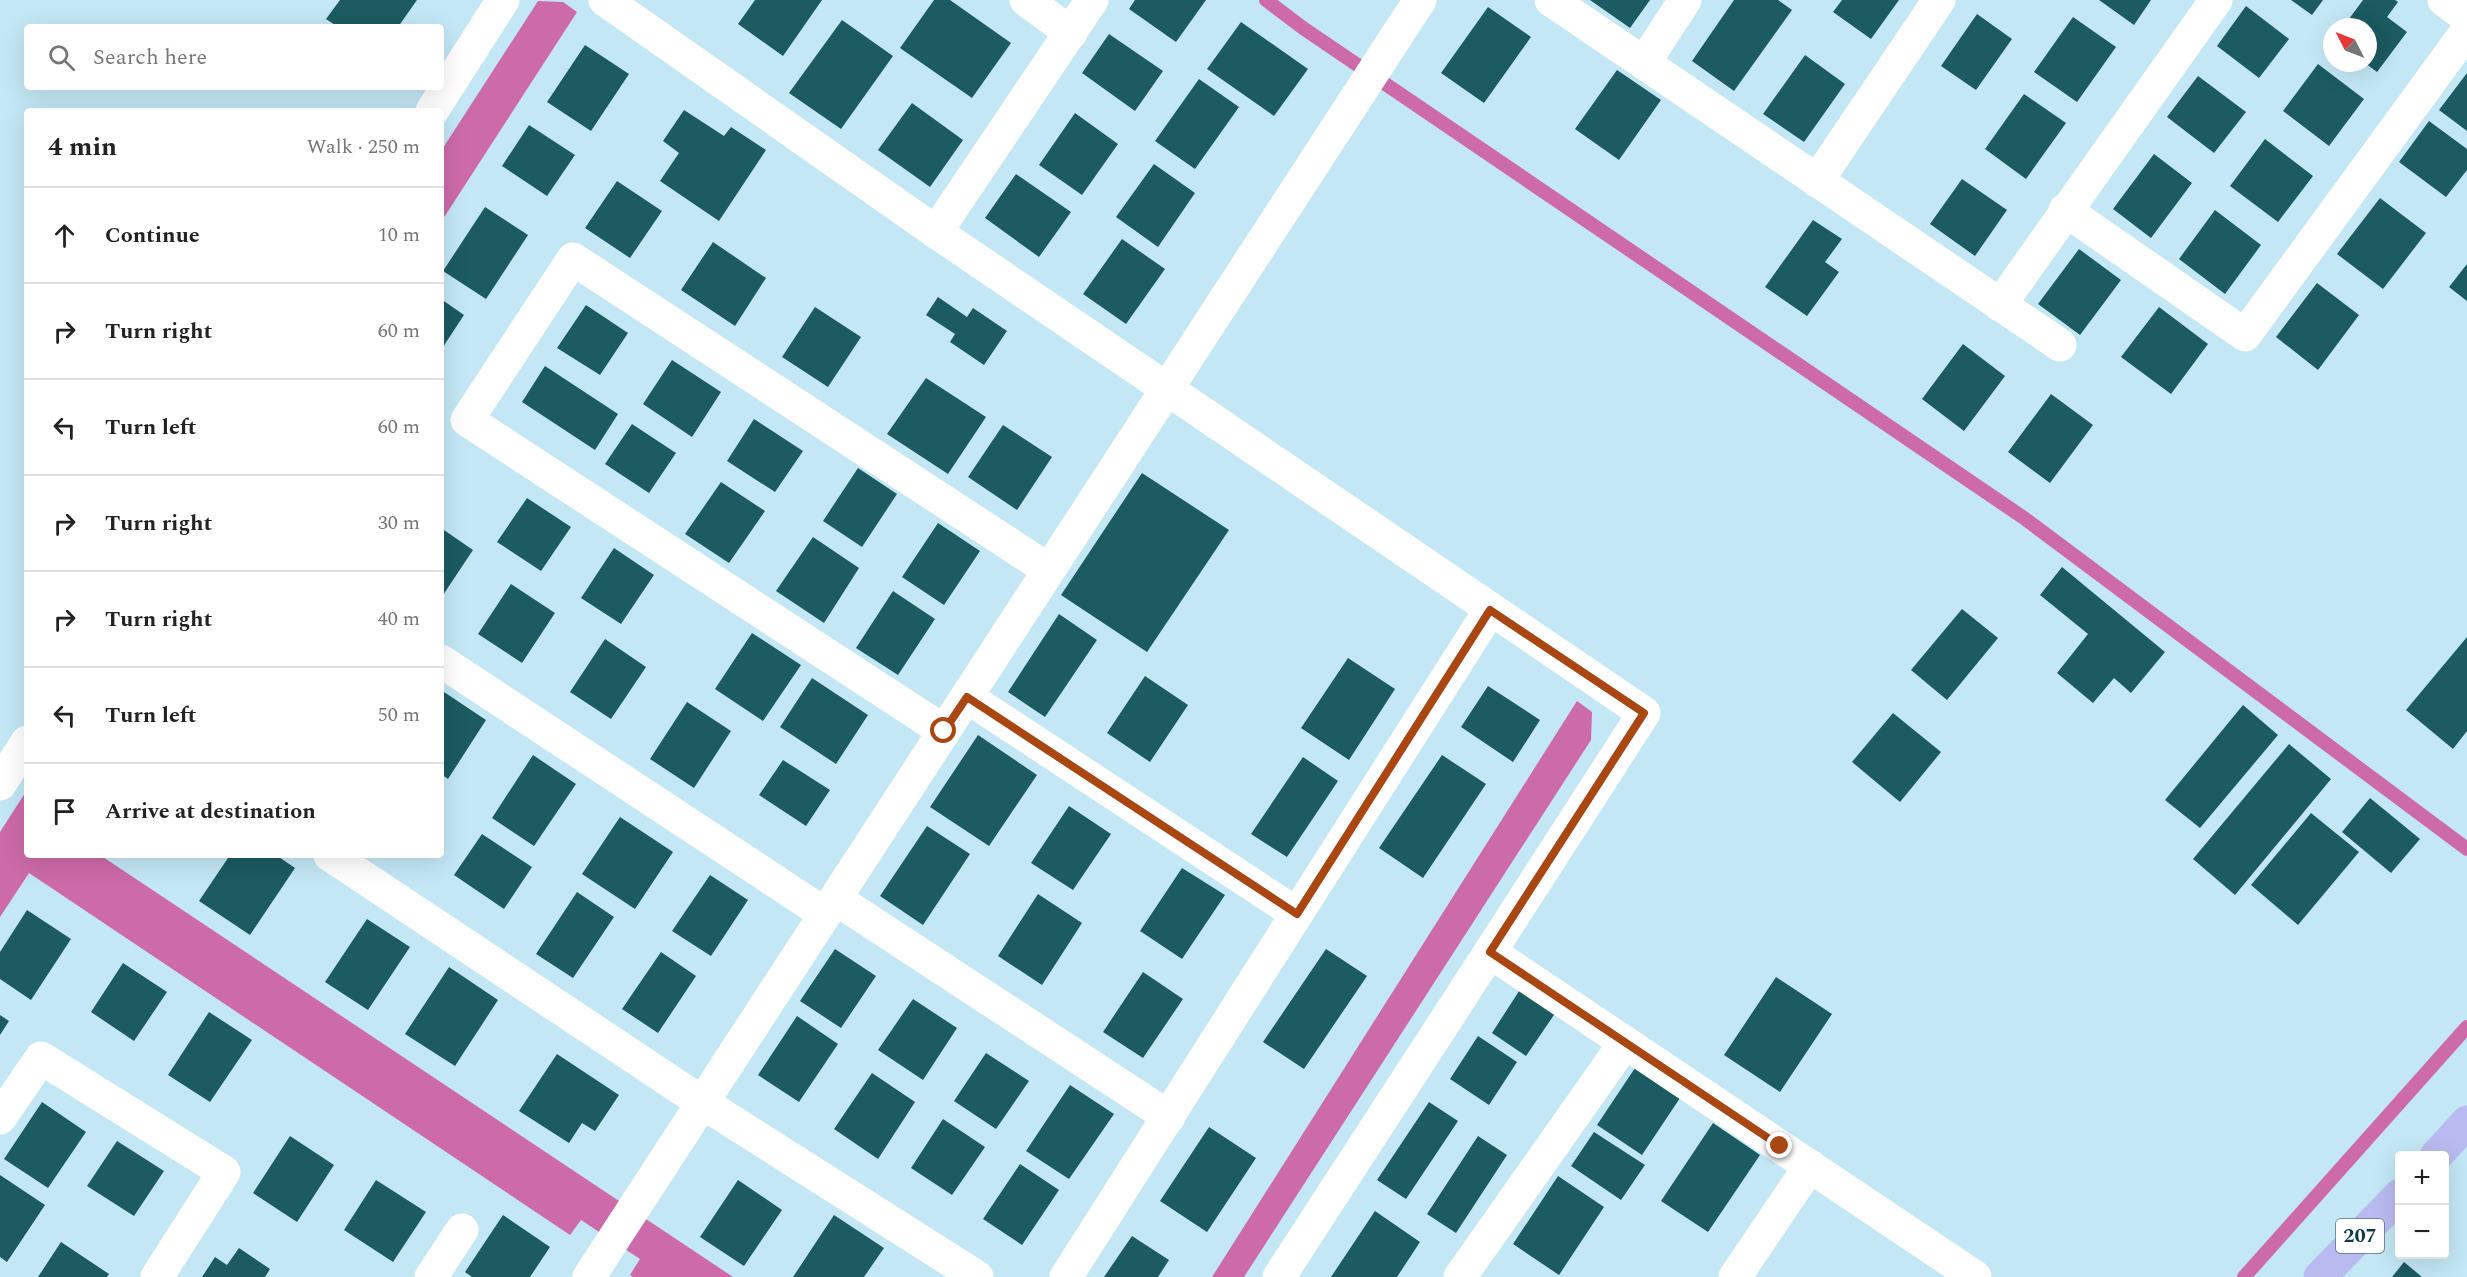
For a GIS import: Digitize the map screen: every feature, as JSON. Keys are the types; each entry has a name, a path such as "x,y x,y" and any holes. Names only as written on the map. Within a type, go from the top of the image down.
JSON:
{"highway":[{"path":"2440,1151 2467,1122"},
{"name":"207","path":"2320,1277 2395,1200"}],"street":[{"path":"434,108 503,0"},
{"path":"605,0 936,232 1644,713 1280,1277"},
{"path":"1026,0 1071,33"},
{"path":"936,232 1092,0"},
{"path":"588,1277 1420,0"},
{"path":"1551,0 2060,345"},
{"path":"1644,63 1685,0"},
{"path":"1817,181 1939,0"},
{"path":"2000,305 2065,210 2216,0"},
{"path":"2445,0 2467,17"},
{"path":"2065,210 2245,336 2467,31"},
{"path":"944,731 467,420 573,259 1049,570"},
{"path":"1066,1277 1490,610"},
{"path":"444,663 1168,1117"},
{"path":"967,697 1297,914"},
{"path":"0,784 24,747"},
{"path":"335,858 703,1103 977,1277"},
{"path":"1490,952 1624,1044 1975,1277"},
{"path":"1460,1277 1624,1044"},
{"path":"0,1118 40,1058 224,1172 157,1277"},
{"path":"1735,1277 1810,1167"},
{"path":"431,1277 462,1230"}],"shaded area":[{"path":"538,1 563,2 577,12 444,217 444,146"},
{"path":"1577,701 1592,712 1591,740 1244,1277 1212,1277"},
{"path":"24,795 24,858 104,858 733,1277 633,1277 630,1275 640,1259 581,1220 570,1235 29,873 0,917 0,832"}],"building":[{"path":"340,0 417,0 400,24 334,24 326,19"},
{"path":"755,0 822,0 783,56 738,24"},
{"path":"934,0 950,0 1011,43 972,98 900,48"},
{"path":"1135,0 1206,0 1176,42 1129,9"},
{"path":"1590,0 1650,0 1630,28"},
{"path":"1734,0 1778,0 1792,10 1734,91 1692,61"},
{"path":"1842,0 1899,0 1871,39 1833,12"},
{"path":"2099,0 2151,0 2134,25"},
{"path":"2291,0 2323,0 2312,15"},
{"path":"2363,0 2395,0 2398,2 2387,17 2407,32 2377,72 2377,18 2350,18"},
{"path":"2246,6 2289,39 2259,78 2217,46"},
{"path":"1488,7 1531,37 1484,103 1441,73"},
{"path":"1977,14 2012,39 1976,90 1941,66"},
{"path":"2073,17 2116,47 2077,102 2034,72"},
{"path":"842,20 893,56 841,129 789,93"},
{"path":"1241,22 1308,69 1274,116 1207,69"},
{"path":"1109,34 1163,71 1135,111 1082,73"},
{"path":"585,45 629,74 591,131 547,102"},
{"path":"1805,55 1845,84 1804,142 1763,114"},
{"path":"2318,64 2323,68 2323,72 2329,72 2364,99 2329,146 2283,111"},
{"path":"1617,70 1661,100 1619,160 1575,129"},
{"path":"2467,73 2467,131 2439,110"},
{"path":"2198,76 2246,112 2214,153 2167,117"},
{"path":"1199,79 1239,107 1195,169 1155,141"},
{"path":"2024,94 2066,123 2026,179 1985,149"},
{"path":"912,103 963,140 930,187 878,150"},
{"path":"684,110 724,136 731,127 766,150 719,221 660,181 679,153 663,141"},
{"path":"1075,113 1118,144 1082,195 1039,165"},
{"path":"2429,121 2467,149 2467,170 2446,197 2399,162"},
{"path":"529,125 575,155 547,196 502,166"},
{"path":"2265,139 2313,176 2278,222 2230,186"},
{"path":"2154,154 2192,183 2151,238 2113,209"},
{"path":"1154,164 1195,193 1158,247 1116,217"},
{"path":"1016,174 1071,212 1039,257 985,218"},
{"path":"1962,179 2007,210 1975,256 1930,224"},
{"path":"617,181 662,211 630,258 585,228"},
{"path":"2380,198 2426,233 2383,289 2337,254"},
{"path":"485,207 528,235 486,299 444,269"},
{"path":"2215,210 2261,245 2225,294 2179,259"},
{"path":"1813,220 1842,239 1825,262 1839,272 1807,316 1765,287"},
{"path":"1122,239 1165,269 1126,324 1083,294"},
{"path":"713,242 766,278 735,326 681,290"},
{"path":"2079,249 2121,280 2080,335 2038,304"},
{"path":"2467,264 2467,301 2449,287"},
{"path":"2317,283 2359,315 2318,370 2276,337"},
{"path":"938,297 967,317 973,308 1007,331 984,365 950,342 955,334 926,315"},
{"path":"444,301 464,315 444,345"},
{"path":"586,305 628,333 600,375 557,348"},
{"path":"815,307 861,337 828,387 782,357"},
{"path":"2159,307 2208,344 2171,394 2121,357"},
{"path":"1963,344 2005,376 1964,431 1922,399"},
{"path":"672,360 721,392 692,437 643,404"},
{"path":"545,366 618,414 595,450 522,402"},
{"path":"926,378 986,417 948,474 887,434"},
{"path":"2051,394 2093,425 2050,483 2008,452"},
{"path":"754,419 803,451 775,492 727,461"},
{"path":"632,424 676,453 649,493 605,464"},
{"path":"1003,425 1052,457 1017,510 968,477"},
{"path":"858,468 897,494 862,547 823,521"},
{"path":"1142,473 1229,530 1147,652 1061,595"},
{"path":"721,482 765,511 729,563 685,534"},
{"path":"527,498 571,527 541,571 497,542"},
{"path":"938,523 980,551 944,605 902,577"},
{"path":"444,530 473,550 444,594"},
{"path":"813,537 859,568 824,623 776,591"},
{"path":"614,548 654,575 621,624 581,598"},
{"path":"2062,567 2165,652 2131,693 2114,678 2093,703 2057,673 2088,634 2040,595"},
{"path":"511,584 555,613 522,663 478,634"},
{"path":"893,591 935,619 898,675 856,648"},
{"path":"1962,609 1998,638 1947,700 1911,670"},
{"path":"1059,614 1097,640 1045,717 1008,692"},
{"path":"752,633 801,665 763,721 715,689"},
{"path":"2467,637 2467,731 2453,749 2406,710"},
{"path":"605,639 646,667 611,719 570,692"},
{"path":"1348,658 1395,689 1349,760 1301,728"},
{"path":"1145,676 1188,705 1150,762 1107,733"},
{"path":"812,678 868,715 836,764 780,727"},
{"path":"1488,686 1540,720 1513,762 1461,727"},
{"path":"444,692 486,720 448,779 444,776"},
{"path":"687,702 731,731 694,788 650,759"},
{"path":"2243,705 2278,735 2200,828 2165,800"},
{"path":"1893,713 1941,752 1900,802 1852,762"},
{"path":"978,735 1037,775 989,846 930,807"},
{"path":"2289,744 2331,779 2235,895 2193,859"},
{"path":"533,755 576,784 534,846 492,818"},
{"path":"1442,755 1486,784 1423,878 1379,848"},
{"path":"1303,757 1338,781 1287,857 1251,834"},
{"path":"783,760 830,790 806,826 759,795"},
{"path":"2370,798 2420,839 2391,873 2342,832"},
{"path":"1069,806 1111,834 1073,890 1031,863"},
{"path":"2311,813 2359,852 2298,925 2251,885"},
{"path":"620,817 673,852 635,909 582,874"},
{"path":"927,826 970,854 923,925 880,896"},
{"path":"482,834 532,867 504,909 454,875"},
{"path":"228,858 280,858 295,868 250,935 199,901"},
{"path":"1182,868 1225,895 1182,959 1140,931"},
{"path":"710,875 748,900 711,956 672,931"},
{"path":"577,892 614,917 573,978 536,954"},
{"path":"1038,894 1082,923 1042,985 998,956"},
{"path":"27,910 71,939 31,1000 0,979 0,952"},
{"path":"367,919 410,947 368,1010 325,982"},
{"path":"835,949 876,976 841,1028 800,1001"},
{"path":"1326,949 1367,976 1304,1069 1263,1042"},
{"path":"661,952 696,976 658,1033 622,1009"},
{"path":"123,963 167,992 134,1041 91,1012"},
{"path":"449,967 498,1000 455,1066 405,1034"},
{"path":"1143,972 1183,999 1143,1058 1103,1032"},
{"path":"1776,977 1832,1014 1780,1092 1724,1055"},
{"path":"1521,988 1556,1012 1526,1056 1492,1033"},
{"path":"913,999 957,1028 923,1080 878,1050"},
{"path":"209,1012 252,1040 210,1102 168,1075"},
{"path":"0,1015 9,1021 0,1035"},
{"path":"797,1016 838,1044 799,1102 758,1075"},
{"path":"1478,1036 1517,1062 1489,1105 1450,1079"},
{"path":"986,1053 1029,1081 996,1129 954,1101"},
{"path":"557,1054 619,1095 595,1131 582,1123 569,1143 519,1111"},
{"path":"1635,1068 1680,1098 1642,1155 1597,1125"},
{"path":"872,1073 915,1102 878,1159 834,1129"},
{"path":"1070,1085 1114,1114 1069,1179 1026,1151"},
{"path":"42,1102 86,1132 48,1188 4,1159"},
{"path":"1429,1102 1458,1121 1406,1199 1377,1180"},
{"path":"943,1119 985,1147 952,1195 911,1168"},
{"path":"1713,1123 1760,1155 1708,1232 1661,1201"},
{"path":"1209,1127 1256,1158 1207,1232 1160,1201"},
{"path":"1594,1132 1645,1165 1621,1200 1571,1166"},
{"path":"290,1136 334,1165 297,1222 253,1193"},
{"path":"1478,1136 1507,1155 1456,1233 1427,1214"},
{"path":"117,1141 164,1171 134,1216 87,1186"},
{"path":"1020,1164 1059,1190 1022,1245 983,1219"},
{"path":"0,1175 45,1205 7,1262 0,1257"},
{"path":"1558,1176 1604,1207 1559,1275 1513,1244"},
{"path":"376,1180 426,1212 393,1262 344,1230"},
{"path":"738,1180 782,1210 744,1266 700,1237"},
{"path":"1375,1211 1420,1242 1397,1277 1331,1277"},
{"path":"503,1215 550,1247 530,1277 472,1277 465,1272"},
{"path":"834,1215 884,1248 864,1277 793,1277"},
{"path":"1132,1236 1169,1260 1158,1277 1104,1277"},
{"path":"61,1242 109,1274 107,1277 38,1277"},
{"path":"239,1248 270,1269 265,1277 202,1277 215,1257 227,1265"},
{"path":"2404,1262 2422,1277 2392,1277"}],"waterway":[{"path":"1266,0 1303,28 2024,518 2467,849"},
{"path":"2244,1277 2467,1027"}],"route":[{"path":"944,731 967,697 1297,914 1490,610 1644,713 1490,952 1624,1044 1780,1146"}]}
